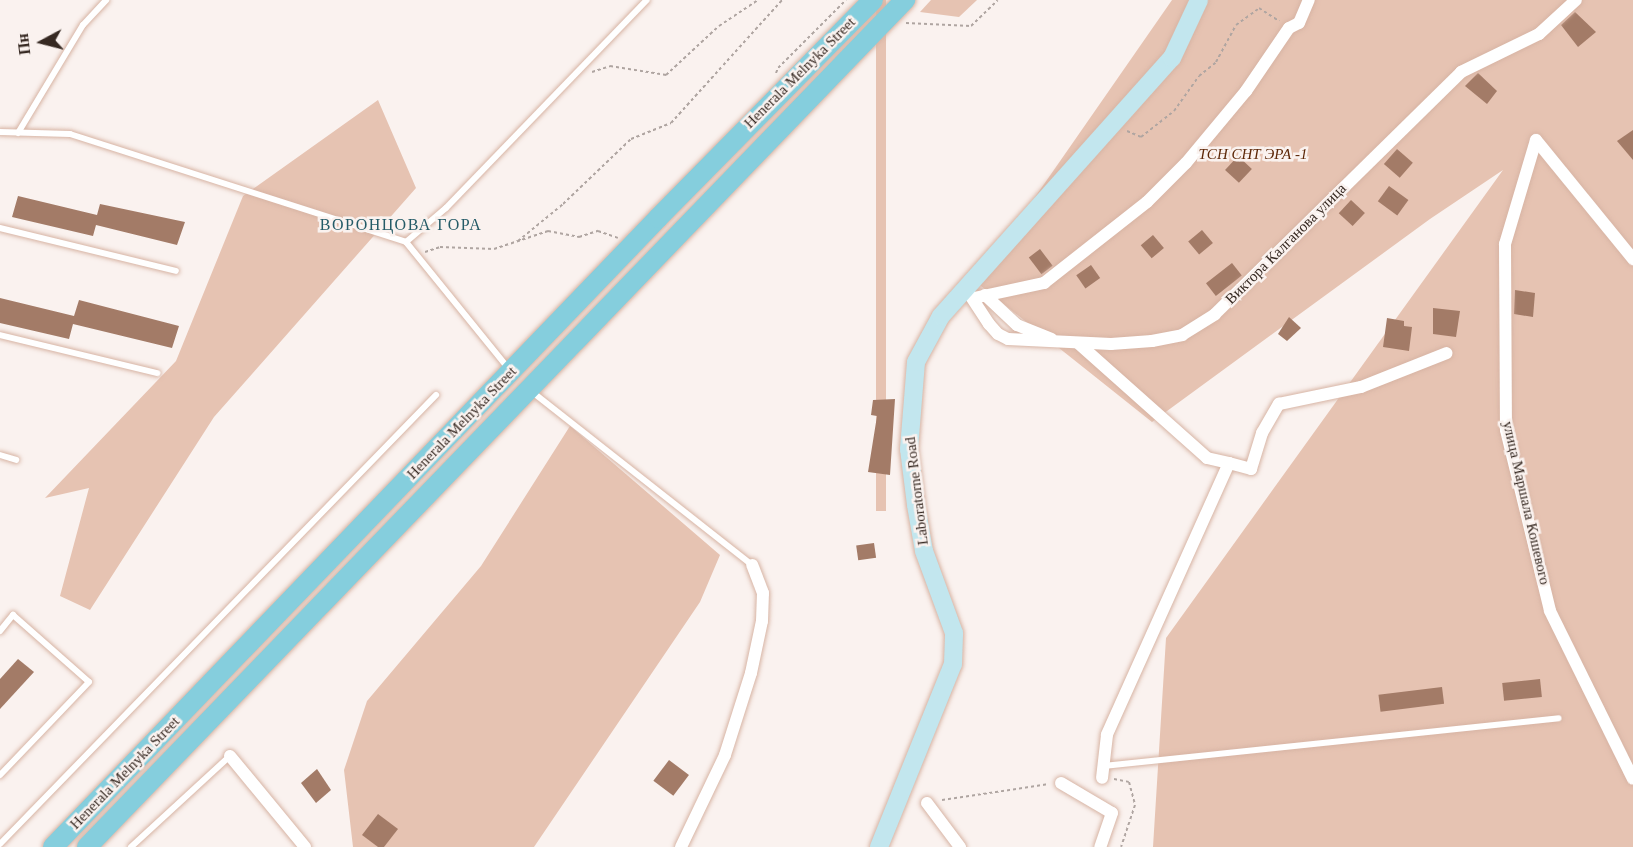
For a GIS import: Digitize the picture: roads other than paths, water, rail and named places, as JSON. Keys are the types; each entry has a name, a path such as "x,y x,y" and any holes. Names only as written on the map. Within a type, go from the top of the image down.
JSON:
{"main road":[{"name":"Henerala Melnyka Street","path":"53,847 873,0"},
{"name":"Henerala Melnyka Street","path":"87,847 905,0"},
{"name":"Laboratorne Road","path":"879,847 953,664 954,633 924,551 909,449 916,362 941,316 975,294 1080,158 1114,125 1172,58 1199,0"},
{"path":"511,372 528,388"}],"street":[{"path":"975,294 1044,283 1147,201 1186,164 1246,91 1289,28 1299,23 1310,0"},
{"name":"Виктора Калганова улица","path":"975,294 998,334 1008,339 1078,343 1152,341 1182,335 1215,314 1461,72 1539,34 1576,0"},
{"name":"улица Маршала Кошевого","path":"1633,259 1536,140 1505,244 1506,430 1550,611 1633,779"},
{"path":"975,294 1017,325 1060,343"},
{"path":"1078,343 1207,458 1251,469 1262,433 1279,404 1361,387 1447,353"},
{"path":"1103,772 1107,735 1229,463"},
{"path":"681,847 725,755 751,673 762,621 763,593 752,565"},
{"path":"230,756 305,847"},
{"path":"1061,783 1112,813 1100,847"},
{"path":"927,802 960,847"}],"lane":[{"path":"18,133 83,25 106,0"},
{"path":"406,242 446,208 647,0"},
{"path":"0,132 70,134 406,242 511,372"},
{"path":"0,228 176,271"},
{"path":"0,335 158,373"},
{"path":"528,388 752,565"},
{"path":"0,844 436,395"},
{"path":"0,455 16,460"},
{"path":"0,631 14,615 89,682 0,775"},
{"path":"1103,772 1558,718"},
{"path":"131,847 230,756"}],"district":[{"name":"ВОРОНЦОВА ГОРА","path":"401,225"}],"park label":[{"name":"ТСН СНТ ЭРА -1","path":"1253,155"}]}
